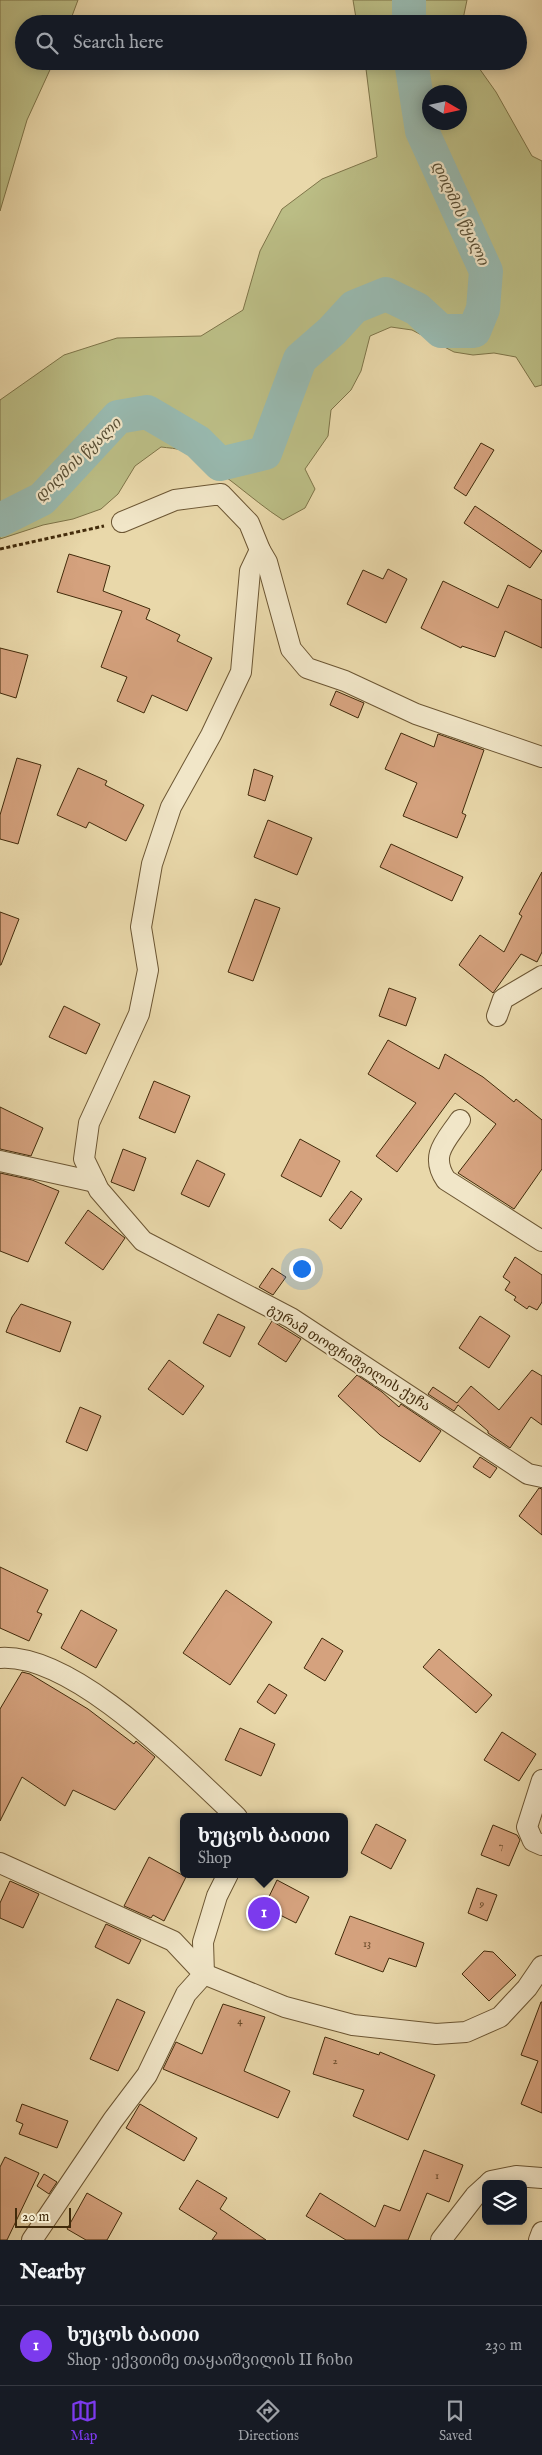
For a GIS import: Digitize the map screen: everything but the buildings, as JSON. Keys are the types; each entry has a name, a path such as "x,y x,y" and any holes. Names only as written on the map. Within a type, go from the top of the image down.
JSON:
{"street":[{"path":"122,522 175,500 221,494 249,523 266,562 291,649 307,668 345,681 416,714 542,757"},
{"name":"გურამ თოფჩიშვილის ქუჩა","path":"260,550 250,571 240,672 211,736 171,807 152,864 141,927 148,970 139,1014 89,1123 84,1159 99,1190 143,1241 291,1318 528,1474 542,1477"},
{"path":"497,1016 503,999 542,976"},
{"path":"460,1120 440,1150 437,1160 439,1171 446,1180 542,1241"},
{"path":"0,1161 95,1182"},
{"path":"0,1658 13,1657 32,1661 54,1670 115,1707 234,1813"},
{"path":"542,1780 527,1827 534,1841 542,1845"},
{"path":"0,1864 173,1941 204,1974 285,2007 353,2025 436,2034 466,2032 500,2017 527,1988 542,1966"},
{"path":"32,2240 113,2120 147,2075 186,1994 204,1974 203,1942 217,1896 226,1878"},
{"path":"496,2180 516,2176 542,2178"},
{"path":"441,2240 482,2190"},
{"path":"539,2240 542,2232"}],"path":[{"path":"0,549 122,522"}],"green space":[{"path":"0,0 78,0 72,15 15,15 15,70 50,70 27,120 0,211"},
{"path":"353,0 467,0 464,15 356,15"},
{"path":"366,70 480,70 496,92 532,156 542,161 542,385 535,387 516,357 494,353 473,355 454,352 412,330 391,327 370,336 361,371 351,390 331,410 328,436 305,469 315,489 305,508 283,520 198,458 181,450 161,447 135,466 118,494 101,509 73,519 43,525 0,539 0,400 64,355 117,338 201,336 243,310 260,251 282,209 322,179 377,157"}],"waterway":[{"name":"დიღმის წყალი","path":"409,0 409,15"},
{"name":"დიღმის წყალი","path":"0,520 42,499 118,417 147,412 198,442 220,464 265,453 300,359 332,331 354,307 386,294 417,309 441,331 474,331 483,309 486,271 422,131 412,70"}],"place":[{"name":"ხუცოს ბაითი","path":"264,1913"}]}
